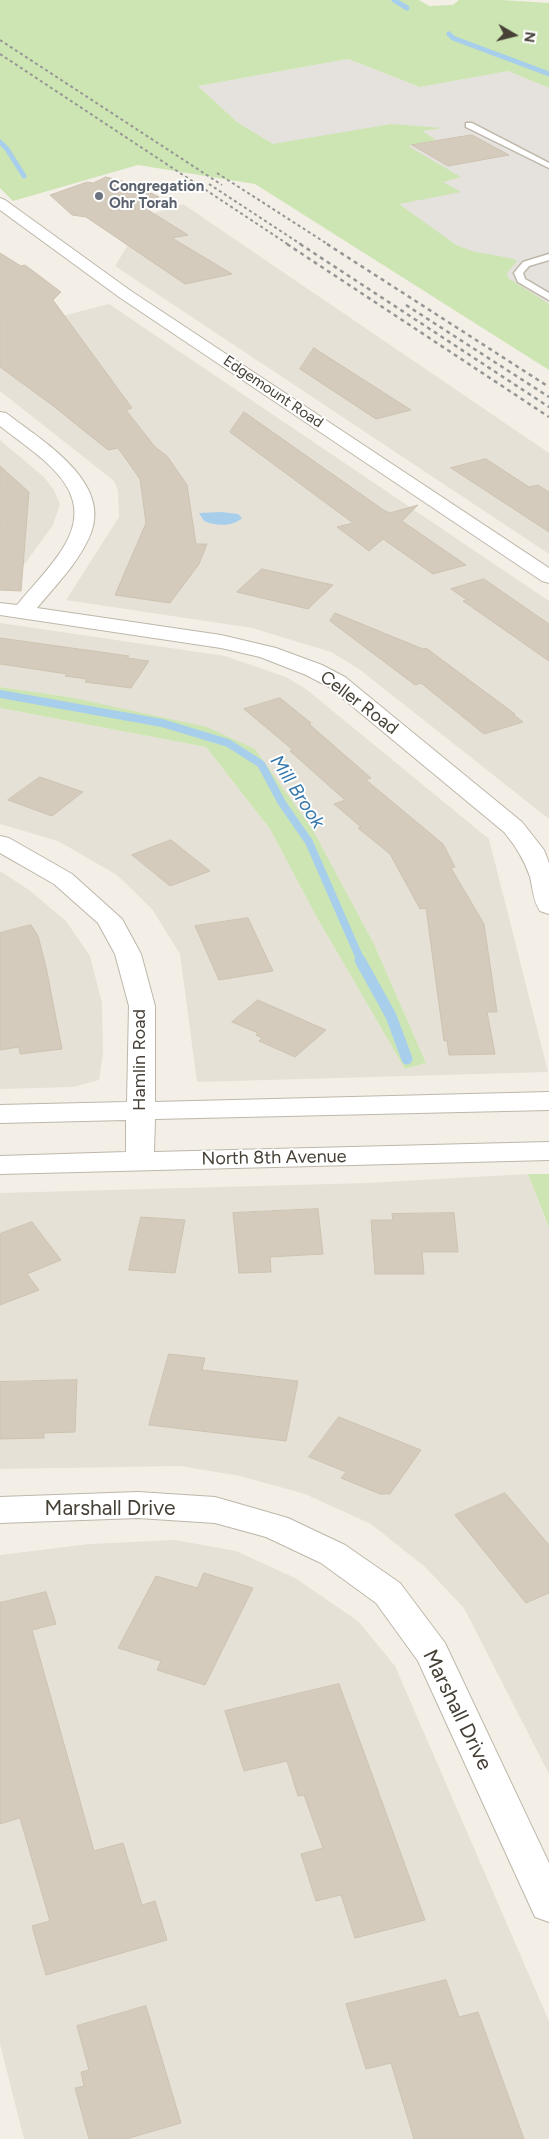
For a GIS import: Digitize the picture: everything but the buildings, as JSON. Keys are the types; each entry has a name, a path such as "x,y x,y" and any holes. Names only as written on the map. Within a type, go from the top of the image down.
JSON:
{"street":[{"name":"Edgemount Road","path":"2,207 126,294 549,577"},
{"path":"0,417 67,471 79,486 85,502 86,517 80,535 72,549 23,612"},
{"name":"Celler Road","path":"0,608 223,641 266,651 314,669 336,682 513,826 532,850 549,906"},
{"name":"Hamlin Road","path":"0,843 63,879 109,919 128,954 142,1006 140,1161"},
{"path":"0,1114 549,1101"},
{"name":"North 8th Avenue","path":"0,1165 549,1152"},
{"name":"Marshall Drive","path":"0,1510 138,1505 215,1510 276,1526 333,1554 372,1582 388,1594 432,1653 549,1905"}],"lane":[{"path":"469,125 549,166"},
{"path":"549,257 526,264 518,273 521,280 549,297"}],"shaded area":[{"path":"348,59 420,87 508,71 549,88 549,314 237,122 198,86"},
{"path":"183,204 549,453 549,554 115,266 128,245 110,227"},
{"path":"109,304 549,601 549,819 359,669 331,652 252,628 66,600 119,517 118,490 114,481 0,391 0,332"},
{"path":"0,440 44,477 54,490 60,504 53,525 5,591 0,590"},
{"path":"0,623 225,656 286,677 306,689 489,839 548,1072 197,1082 180,954 152,909 117,875 58,841 0,824 0,708 206,747 270,829 316,916 405,1069 426,1063 374,944 313,830 255,749 69,697 0,687"},
{"path":"0,871 29,890 66,921 90,956 102,1003 103,1054 99,1080 73,1087 0,1089"},
{"path":"528,1174 549,1229 549,1774 464,1608 425,1567 371,1524 305,1494 240,1476 180,1466 0,1469 0,1193 367,1183"},
{"path":"175,1540 236,1551 295,1578 358,1621 395,1666 549,2021 549,2139 24,2139 0,2044 0,1555 89,1544"}],"green space":[{"path":"0,0 419,0 429,6 453,5 459,0 549,3 549,88 508,71 420,87 348,59 198,86 237,122 273,144 391,124 442,128 422,131 436,140 408,146 461,177 443,182 461,192 399,204 456,245 472,251 517,261 507,273 508,278 549,304 549,370 255,184 138,165 13,201 0,188"},
{"path":"0,687 69,697 207,727 255,749 313,830 374,944 426,1063 405,1069 316,916 270,829 206,747 0,708"},
{"path":"528,1174 549,1174 549,1228"}],"water":[{"path":"221,512 238,514 242,518 234,523 218,525 204,521 199,513"}],"waterway":[{"path":"394,0 407,8"},
{"path":"449,34 453,38 549,74"},
{"path":"0,142 7,149 24,176"},
{"name":"Mill Brook","path":"0,694 162,723 228,743 261,764 282,803 309,842 361,961"},
{"name":"Mill Brook","path":"360,960 391,1016 407,1059"}],"railway":[{"path":"0,40 222,185"},
{"path":"0,54 289,245"},
{"path":"217,173 329,245"},
{"path":"209,184 302,245"},
{"path":"287,244 549,417"},
{"path":"300,244 549,407"},
{"path":"327,244 549,387"},
{"path":"406,305 549,397"}],"place":[{"name":"Congregation Ohr Torah","path":"99,196"}]}
